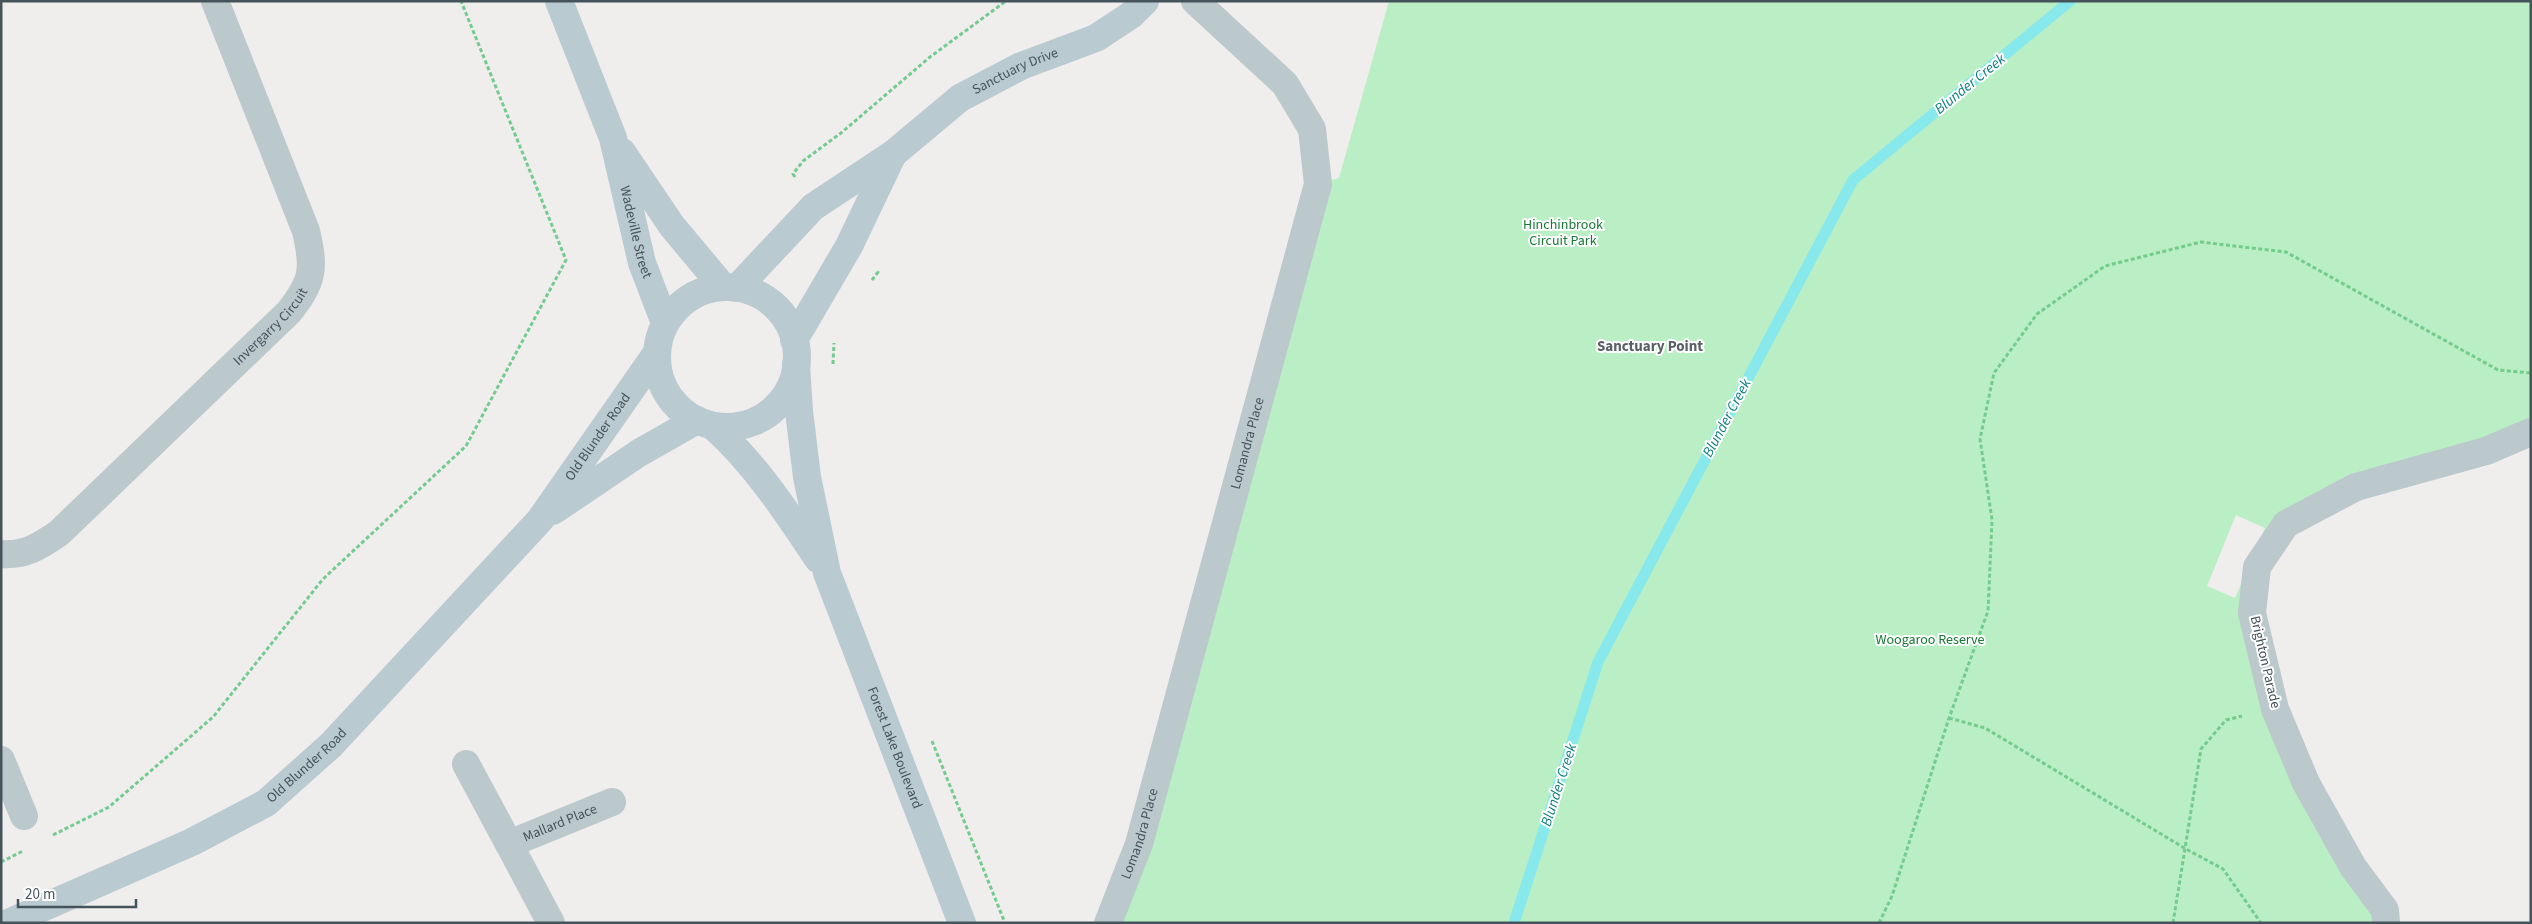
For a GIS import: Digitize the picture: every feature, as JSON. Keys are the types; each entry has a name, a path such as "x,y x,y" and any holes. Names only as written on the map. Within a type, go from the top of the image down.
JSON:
{"main road":[{"name":"Wadeville Street","path":"559,1 613,138 642,263 665,323"},
{"name":"Sanctuary Drive","path":"730,287 813,207 893,154 960,98 1021,66 1096,38 1131,15 1145,1"},
{"name":"Wadeville Street","path":"613,138 672,226 730,287"},
{"name":"Sanctuary Drive","path":"795,352 893,154"},
{"path":"730,287 756,293 773,305 787,321 795,352 790,386 778,406 758,420 737,426 705,423 680,409 666,393 659,374 656,354 665,323 680,304 699,292 730,287"},
{"name":"Forest Lake Boulevard","path":"795,352 807,477 826,573 962,923"},
{"name":"Old Blunder Road","path":"8,923 192,842 266,803 331,745 540,520 656,354"},
{"name":"Forest Lake Boulevard","path":"705,423 738,449 774,492 826,573"},
{"name":"Old Blunder Road","path":"540,520 639,453 705,423"}],"street":[{"name":"Invergarry Circuit","path":"1,554 14,555 32,551 59,534 289,312 306,289 311,254 306,231 215,1"},
{"name":"Lomandra Place","path":"1108,923 1139,844 1318,184 1312,128 1285,84 1195,1"},
{"name":"Brighton Parade","path":"2386,923 2385,910 2353,867 2306,783 2275,709 2252,613 2257,567 2286,524 2356,487 2486,451 2531,432"},
{"path":"1,760 24,816"},
{"name":"Mallard Place","path":"466,764 551,923"},
{"name":"Mallard Place","path":"508,844 612,802"}],"path":[{"path":"49,837 109,807 213,717 323,579 466,446 566,260 462,1"},
{"path":"813,207 793,174 803,160 840,133 930,57 1006,1"},
{"path":"1879,923 1892,896 1949,718 1988,611 1992,520 1980,439 1994,373 2037,314 2105,266 2201,242 2286,252 2498,370 2531,373"},
{"path":"849,246 878,272 866,288"},
{"path":"833,370 834,342 837,334"},
{"path":"2173,923 2201,749 2226,720 2275,709"},
{"path":"1949,718 1985,728 2186,849 2223,869 2261,923"},
{"path":"929,735 1005,923"},
{"path":"1,862 24,850"}],"green space":[{"path":"1389,1 2531,1 2531,432 2286,524 2257,567 2275,709 2386,923 1108,923 1318,184 1339,178","holes":["2236,515 2265,528 2235,598 2207,586"]}],"waterway":[{"name":"Blunder Creek","path":"1514,923 1598,662 1853,180 2070,1"}],"district":[{"name":"Sanctuary Point","path":"1650,346"}],"park label":[{"name":"Hinchinbrook Circuit Park","path":"1563,234"},
{"name":"Woogaroo Reserve","path":"1930,640"}]}
